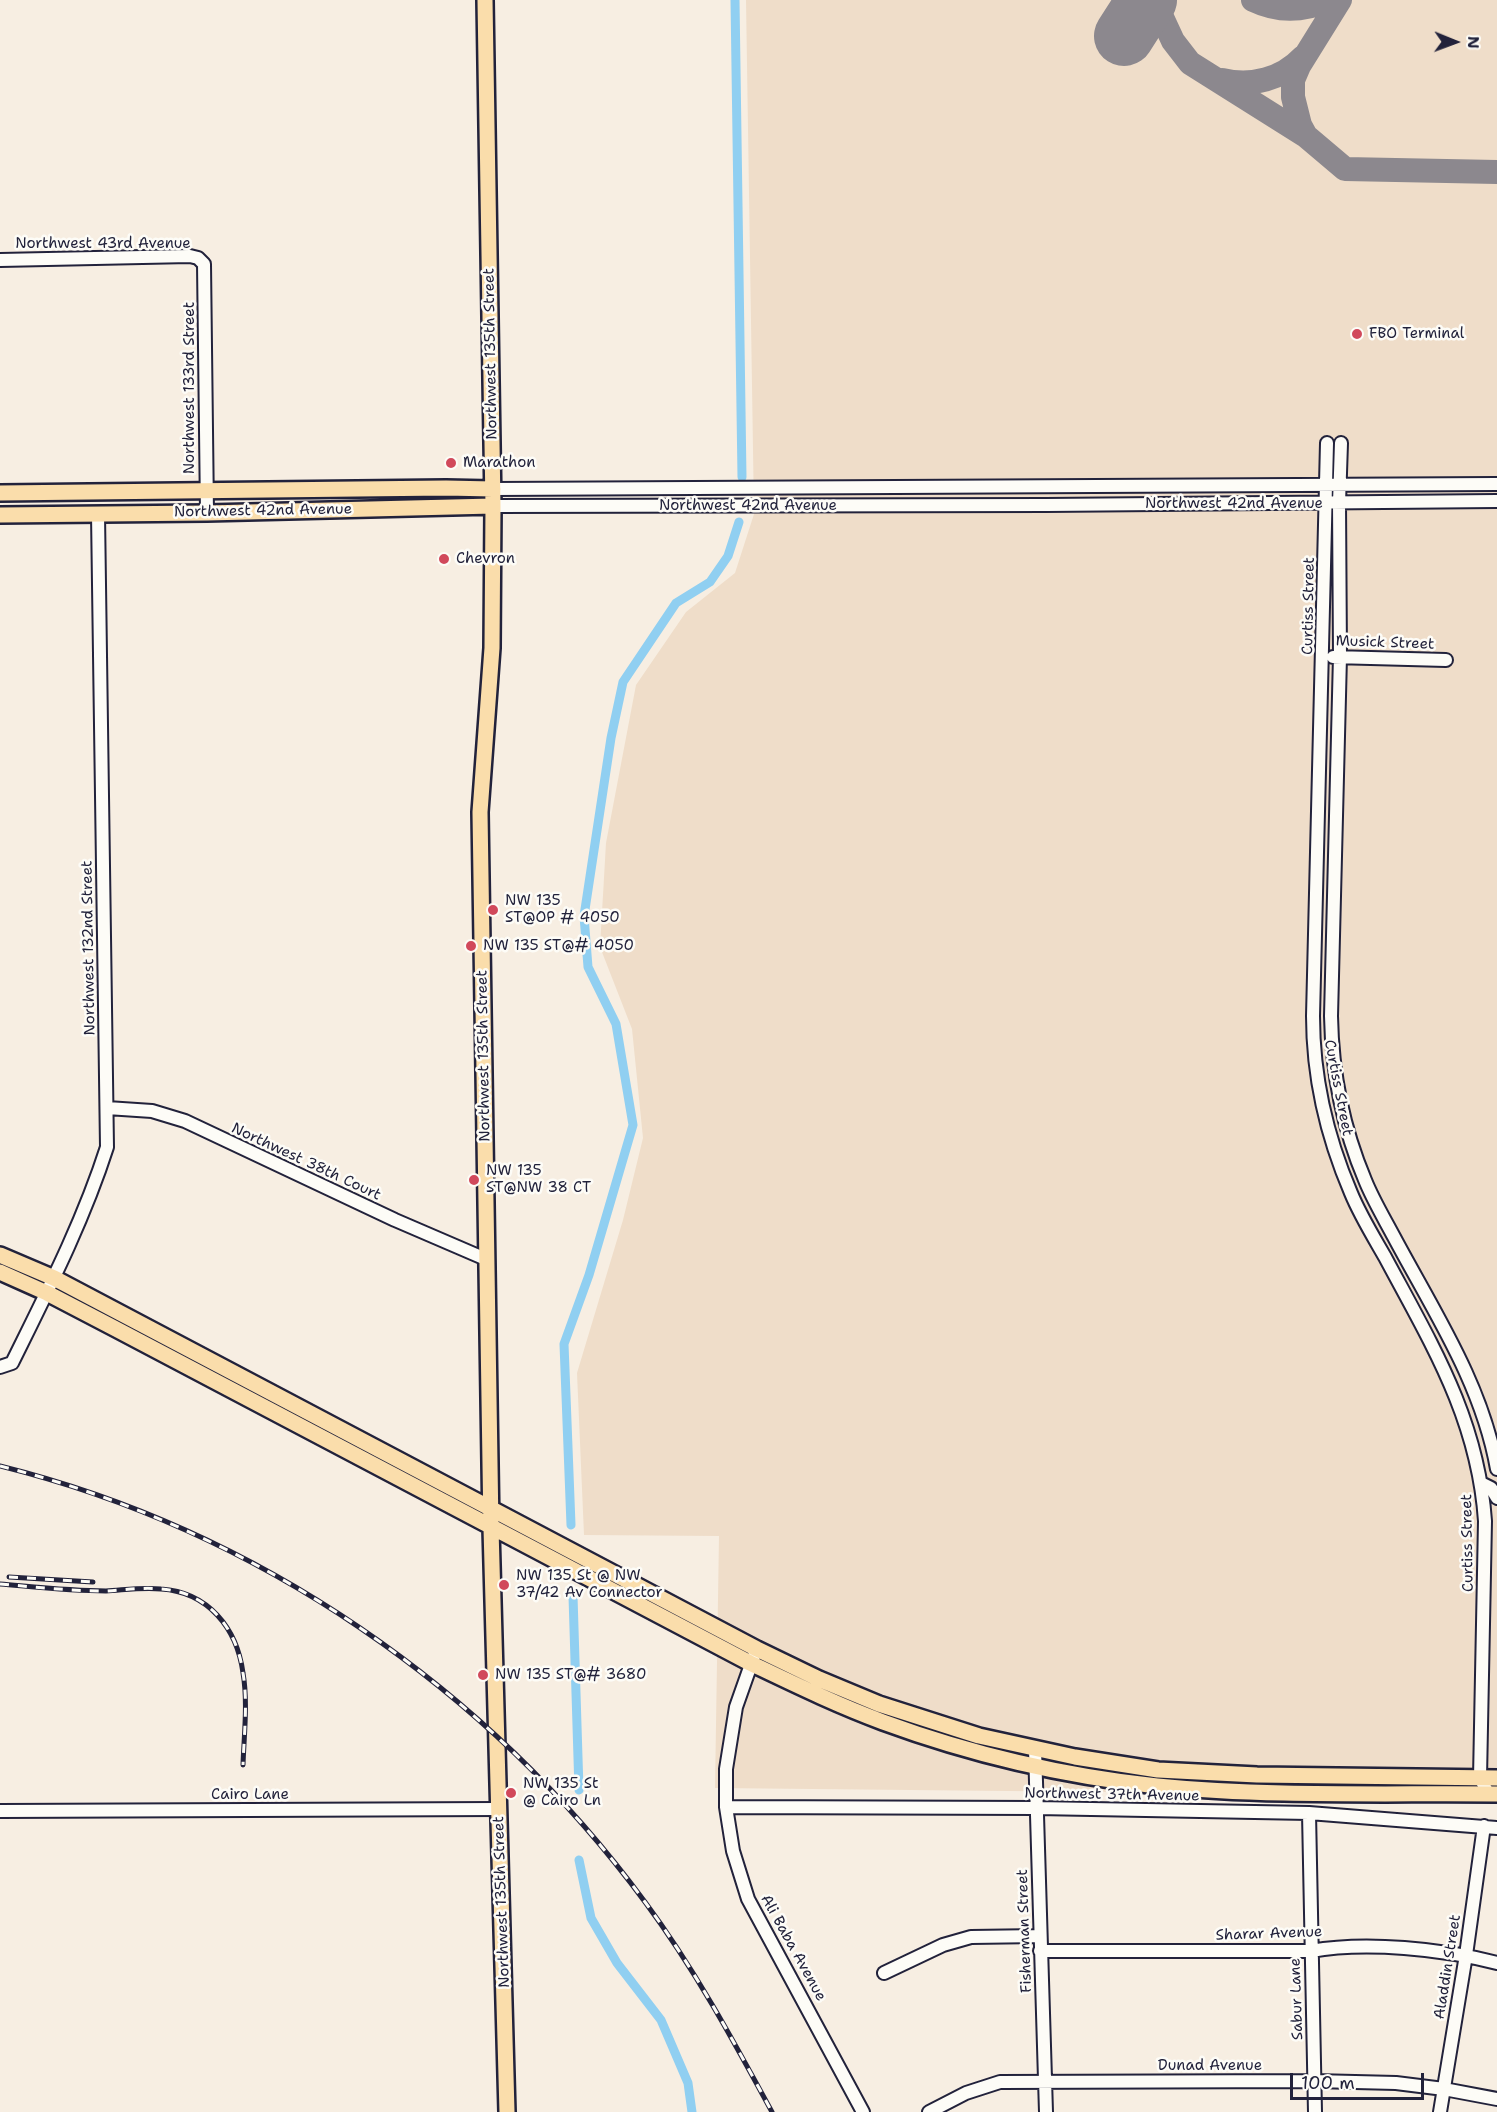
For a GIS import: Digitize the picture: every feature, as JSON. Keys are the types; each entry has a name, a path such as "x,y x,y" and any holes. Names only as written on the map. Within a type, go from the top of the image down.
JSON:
{"main road":[{"name":"Northwest 135th Street","path":"485,0 493,506 492,648 480,812 490,1509 507,2112"},
{"name":"Northwest 42nd Avenue","path":"0,493 493,489"},
{"path":"97,492 98,514"},
{"name":"Northwest 42nd Avenue","path":"0,515 493,506"},
{"path":"0,1255 54,1278 757,1649 819,1679 879,1704 979,1736 1112,1763 1168,1770 1257,1775 1492,1781"},
{"path":"0,1272 47,1293 750,1664 884,1722 945,1742 1036,1766 1101,1778 1201,1790 1250,1792 1492,1781"}],"street":[{"name":"Northwest 43rd Avenue","path":"0,260 190,256 198,258 204,264"},
{"name":"Northwest 133rd Street","path":"204,264 207,513"},
{"name":"Curtiss Street","path":"1327,443 1313,1039 1325,1117 1338,1160 1360,1210 1453,1387 1468,1430 1481,1483 1485,1521 1492,1781"},
{"name":"Curtiss Street","path":"1341,443 1333,1061 1340,1105 1355,1155 1373,1197 1463,1364 1486,1423 1497,1469"},
{"name":"Northwest 42nd Avenue","path":"493,489 1497,484"},
{"path":"1046,486 1046,505"},
{"path":"760,489 760,506"},
{"name":"Northwest 42nd Avenue","path":"493,506 1325,504 1497,501"},
{"name":"Northwest 132nd Street","path":"0,1368 12,1363 47,1293 107,1147 98,514"},
{"name":"Musick Street","path":"1323,657 1446,660"},
{"name":"Northwest 38th Court","path":"107,1108 152,1111 184,1121 395,1221 488,1260"},
{"path":"1338,1160 1355,1155"},
{"path":"1481,1483 1491,1488 1497,1498"},
{"name":"Ali Baba Avenue","path":"757,1649 736,1707 726,1769 726,1808 733,1851 748,1899 863,2112"},
{"name":"Fisherman Street","path":"1035,1749 1046,2112"},
{"name":"Northwest 37th Avenue","path":"726,1808 1037,1808 1309,1813 1491,1827"},
{"name":"Cairo Lane","path":"0,1811 499,1809"},
{"name":"Sabur Lane","path":"1309,1813 1315,2112"},
{"name":"Aladdin Street","path":"1440,2112 1466,1955 1491,1827"},
{"path":"884,1973 943,1945 971,1937 1040,1936"},
{"name":"Sharar Avenue","path":"1040,1951 1311,1951 1330,1947 1396,1948 1466,1955 1497,1963"},
{"name":"Dunad Avenue","path":"928,2112 966,2093 1000,2082 1314,2080 1396,2083 1497,2099"}],"shaded area":[{"path":"746,0 1497,0 1497,1796 715,1788 719,1536 584,1535 577,1373 623,1220 643,1138 632,1029 600,947 606,843 636,685 686,612 735,573 754,514"}],"waterway":[{"path":"735,0 742,477"},
{"path":"571,1525 564,1344 589,1275 633,1125 616,1024 588,967 584,916 611,738 623,682 676,603 710,582 728,556 739,522"},
{"path":"573,1596 579,1790"},
{"path":"579,1860 591,1918 617,1963 661,2020 688,2083 692,2112"}],"taxiway":[{"path":"1154,0 1173,41 1190,63 1306,136 1345,169 1497,172"},
{"path":"1253,0 1272,7 1291,9 1328,0"},
{"path":"1306,136 1300,125 1293,97 1293,80 1299,66 1340,0"},
{"path":"1222,80 1255,82 1266,79 1286,71 1303,57"}],"runway":[{"path":"1124,36 1147,0"}],"railway":[{"path":"0,1466 95,1494 188,1531 276,1576 360,1628 440,1687 514,1753 583,1825 645,1902 696,1978 772,2112"},
{"path":"9,1577 93,1582"},
{"path":"0,1584 93,1591 161,1589 193,1597 206,1605 227,1627 240,1657 245,1695 243,1765"}],"place":[{"name":"FBO Terminal","path":"1357,334"},
{"name":"Marathon","path":"451,463"},
{"name":"Chevron","path":"444,559"},
{"name":"NW 135 ST@OP # 4050","path":"493,910"},
{"name":"NW 135 ST@# 4050","path":"471,946"},
{"name":"NW 135 ST@NW 38 CT","path":"474,1180"},
{"name":"NW 135 St @ NW 37/42 Av Connector","path":"504,1585"},
{"name":"NW 135 ST@# 3680","path":"483,1675"},
{"name":"NW 135 St @ Cairo Ln","path":"511,1793"}]}
